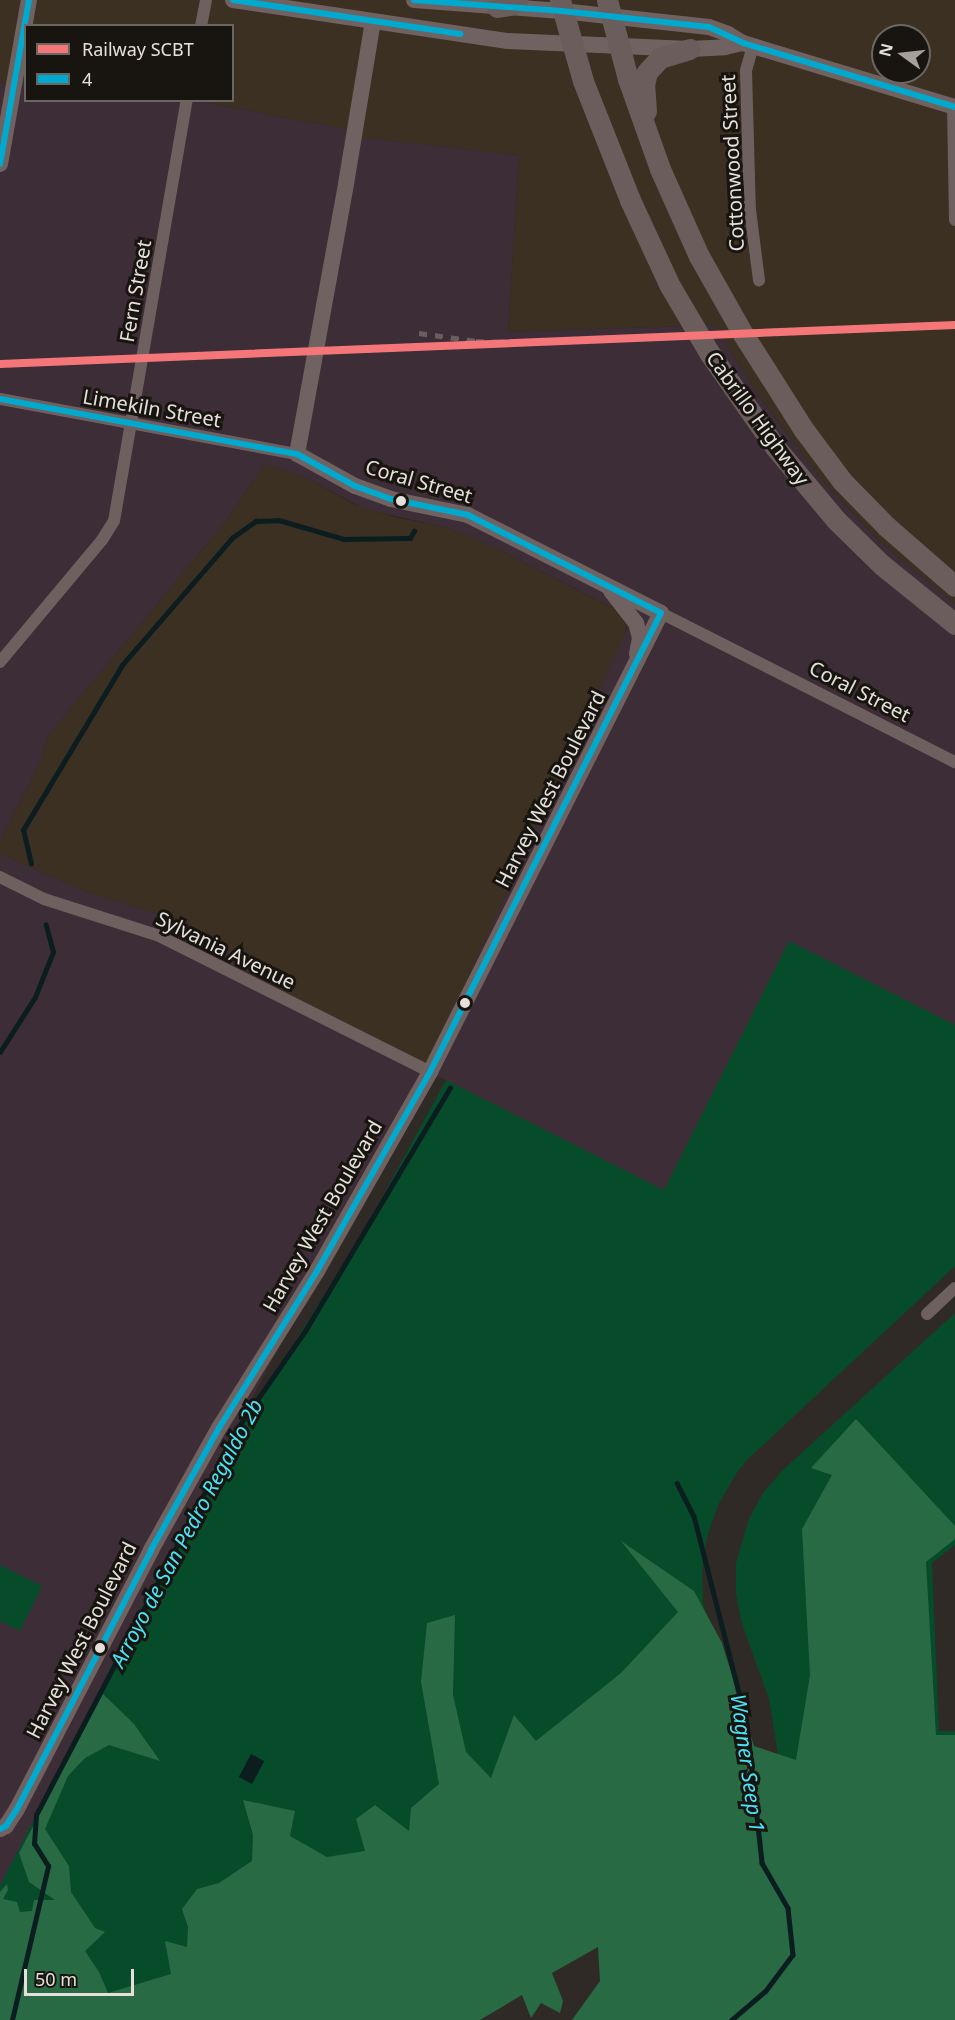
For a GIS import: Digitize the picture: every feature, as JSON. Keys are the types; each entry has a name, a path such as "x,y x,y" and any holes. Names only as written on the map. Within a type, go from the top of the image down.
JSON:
{"highway":[{"path":"497,7 510,5 517,0"},
{"name":"Cabrillo Highway","path":"561,5 571,44 598,121 642,229 685,313 724,376 776,447 837,520 898,579 955,624"},
{"name":"Cabrillo Highway","path":"608,8 648,138 677,209 714,284 804,430 864,504 902,541 955,586"},
{"path":"648,138 644,93 647,72 660,58 690,49"}],"street":[{"path":"25,24 29,0"},
{"path":"201,24 206,0"},
{"path":"233,0 508,41 690,49 748,45"},
{"path":"414,0 497,7 561,5 608,8 709,27 748,45 954,106 955,220"},
{"path":"297,454 373,21"},
{"path":"0,164 24,28"},
{"name":"Cottonwood Street","path":"748,45 746,71 750,210 759,280"},
{"name":"Fern Street","path":"0,662 102,540 114,520 187,102"},
{"name":"Limekiln Street","path":"0,399 297,454"},
{"name":"Coral Street","path":"297,454 355,486 391,500 468,515 955,762"},
{"path":"606,585 636,623 640,638 634,667"},
{"name":"Harvey West Boulevard","path":"0,1829 6,1826 17,1809 151,1550 219,1428 317,1271 430,1072 661,613"},
{"name":"Sylvania Avenue","path":"0,877 44,899 157,935 430,1072"},
{"path":"927,1314 955,1288"}],"shaded area":[{"path":"0,0 955,0 955,604 878,540 821,479 761,399 714,325 508,332 519,155 356,137 357,131 203,102 234,102 234,24 24,24 24,73 18,71 14,85 0,82"},
{"path":"18,71 24,73 24,102 203,102 357,131 357,137 519,155 508,332 714,325 761,399 821,479 878,540 955,604 955,1026 663,1191 426,1070 627,629 625,619 618,610 477,539 444,527 365,509 309,479 265,464 225,522 47,737 42,758 0,841 0,82 14,85"},
{"path":"265,464 309,479 353,504 394,517 444,527 477,539 615,609 626,622 625,636 426,1070 245,980 254,962 164,916 82,890 0,854 0,841 42,758 47,737 225,522"},
{"path":"0,854 82,890 164,916 254,962 246,979 426,1070 151,1589 0,1887"},
{"path":"251,1754 264,1761 252,1784 239,1777"}],"green space":[{"path":"789,941 955,1025 955,1266 746,1461 736,1474 718,1505 707,1537 702,1570 703,1603 744,1756 778,1755 769,1699 742,1624 736,1594 736,1563 749,1519 763,1493 783,1470 955,1313 955,1545 932,1563 939,1731 955,1731 955,2020 621,1901 393,2020 0,2020 0,1886 151,1588 217,1466 361,1236 446,1080 664,1190"},
{"path":"856,1419 955,1526 955,1539 926,1562 936,1735 955,1735 955,2020 572,2020 600,1981 598,1947 552,1973 563,2001 560,2013 541,2003 531,2018 522,1995 480,2020 0,2020 0,1892 7,1884 8,1890 3,1899 17,1902 20,1912 32,1911 34,1900 55,1900 29,1882 19,1853 103,1694 134,1724 160,1761 109,1745 85,1758 68,1776 45,1829 69,1866 71,1892 95,1928 105,1932 85,1951 99,1972 108,1993 171,1974 165,1941 187,1947 188,1927 182,1909 197,1889 219,1883 252,1861 253,1835 243,1800 295,1811 290,1836 327,1857 365,1851 356,1819 375,1805 409,1831 411,1808 439,1784 421,1682 427,1623 455,1615 453,1695 466,1752 491,1778 514,1715 536,1741 621,1673 678,1612 621,1541 694,1591 722,1643 754,1746 796,1760 810,1675 802,1529 832,1475 811,1468"},
{"path":"0,1565 42,1586 20,1631 0,1621"}],"waterway":[{"path":"31,864 23,830 122,665 233,537 256,521 279,520 344,539 410,538 414,531"},
{"path":"0,1052 35,997 53,952 46,925"},
{"name":"Arroyo de San Pedro Regaldo 2b","path":"12,2020 48,1866 34,1844 36,1815 239,1426 305,1331 450,1088"},
{"name":"Wagner Seep 1","path":"677,1483 694,1516 747,1724 762,1863 788,1908 793,1955 766,1991 732,2020"}],"railway":[{"path":"419,333 476,341 535,343"}],"rail line":[{"name":"SCBT","path":"0,364 955,325"}],"transit line":[{"name":"4","path":"25,24 29,0"},
{"name":"4","path":"233,0 460,34"},
{"name":"4","path":"414,0 562,11 709,27 743,43 955,107"},
{"name":"4","path":"0,164 24,28"},
{"name":"4","path":"0,399 297,454 355,486 391,499 468,515 661,613"},
{"name":"4","path":"0,1829 6,1826 17,1809 151,1550 219,1428 317,1271 430,1072 661,613"}]}
